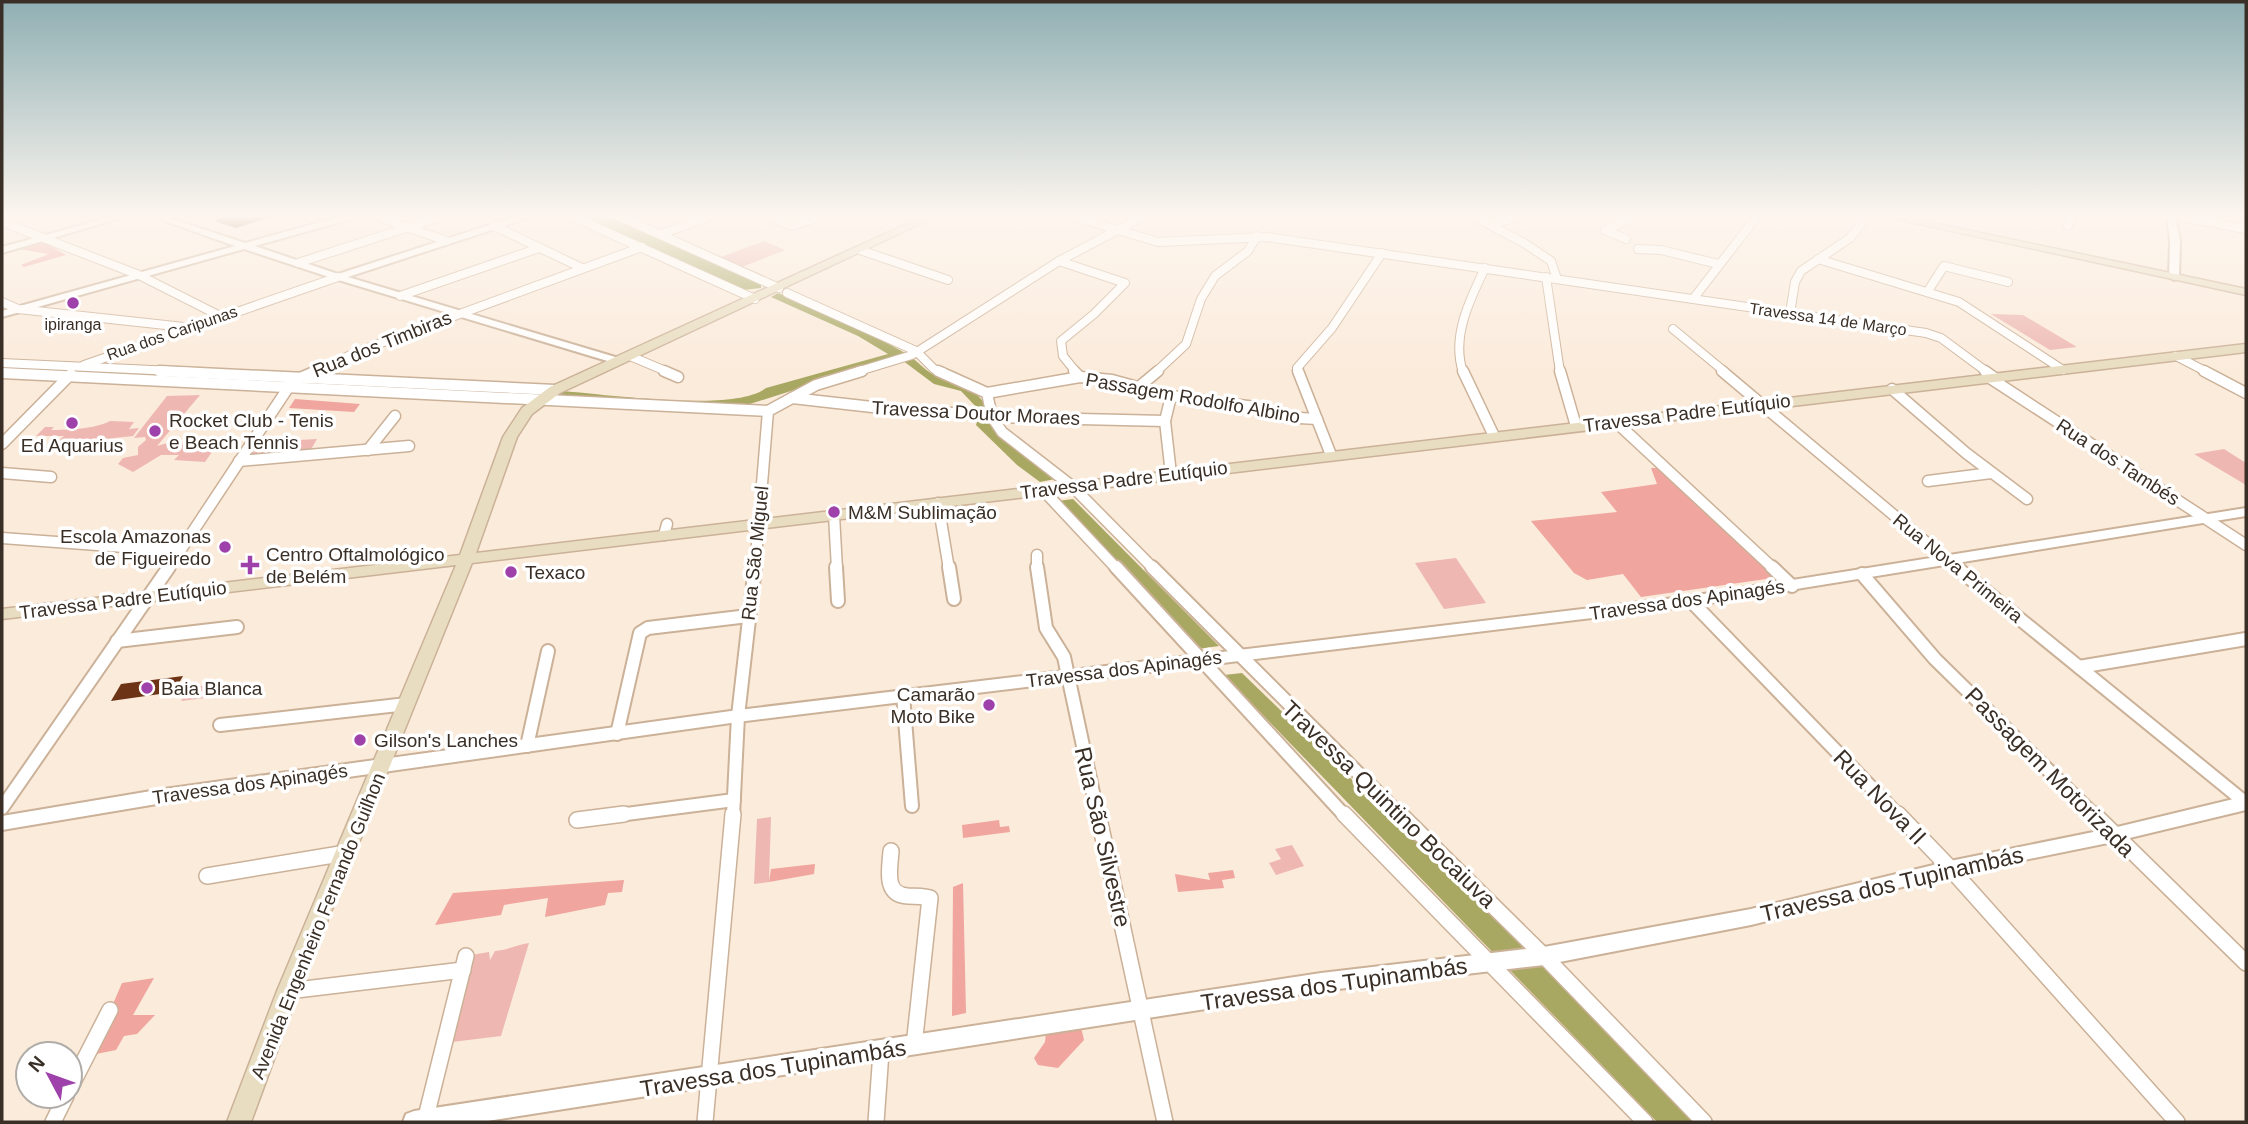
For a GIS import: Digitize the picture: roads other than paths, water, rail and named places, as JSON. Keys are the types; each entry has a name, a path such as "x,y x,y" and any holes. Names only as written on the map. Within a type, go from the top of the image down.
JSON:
{"main road":[{"name":"Avenida Engenheiro Fernando Guilhon","path":"239,1122 288,991 466,559 510,437 522,417 539,400 555,390 755,299 783,290 826,267"},
{"path":"2129,267 2246,292"},
{"name":"Travessa Padre Eutíquio","path":"2,614 466,559 666,530 760,524 2246,348"}],"street":[{"path":"118,267 220,316"},
{"path":"2,314 166,267"},
{"path":"311,267 458,314 624,358 678,377"},
{"name":"Rua dos Caripunas","path":"2,444 81,366 367,267"},
{"path":"400,296 483,267"},
{"path":"686,267 755,299"},
{"path":"734,267 914,353 934,369 970,383 986,393 991,402 991,416"},
{"path":"911,267 948,280"},
{"path":"2,373 768,411 789,397 816,385 914,353 1049,267"},
{"path":"1078,267 1125,283 1094,314 1061,341 1060,351 1064,359 1080,377"},
{"path":"1140,386 1178,355 1186,344 1201,299 1215,276 1226,267"},
{"path":"1331,455 1297,368 1332,328 1372,267"},
{"name":"Travessa 14 de Março","path":"1481,267 1934,335 1993,378"},
{"path":"1553,267 1557,279"},
{"path":"1693,299 1716,267"},
{"path":"1790,313 1795,282 1806,267"},
{"path":"1847,267 1959,302 2063,370"},
{"path":"1928,291 1943,267"},
{"path":"1950,267 2008,282"},
{"path":"2174,267 2174,277"},
{"name":"Rua dos Timbiras","path":"2,808 150,596 288,388 300,378 362,350 582,268"},
{"path":"1485,268 1469,304 1461,337 1460,362 1494,436"},
{"path":"1546,277 1557,362 1576,426"},
{"path":"2,302 18,309 186,328"},
{"name":"Rua Nova Primeira","path":"1672,330 1947,560 2246,803"},
{"path":"2176,356 2246,393"},
{"path":"2,363 555,390"},
{"name":"Passagem Rodolfo Albino","path":"986,393 1080,377 1140,386 1171,396 1255,407 1282,417 1317,419"},
{"name":"Rua dos Tambés","path":"1993,378 2246,545"},
{"path":"1892,389 2027,499"},
{"path":"1171,396 1165,421 1171,474"},
{"name":"Travessa Doutor Moraes","path":"789,397 899,410 991,416 1165,421"},
{"name":"Rua São Miguel","path":"705,1122 734,800 738,716 760,524 768,411"},
{"path":"368,450 395,416"},
{"name":"Travessa Quintino Bocaiuva","path":"991,416 1006,435 1073,487 1238,655 1544,956 1704,1122"},
{"path":"1617,423 1792,586"},
{"path":"239,461 409,446"},
{"path":"1928,481 1991,472"},
{"path":"2,473 51,477"},
{"name":"Travessa Quintino Bocaiuva","path":"1043,490 1325,795 1645,1122"},
{"path":"938,503 954,599"},
{"name":"Travessa dos Apinagés","path":"2,823 383,764 738,716 1691,601 2246,512"},
{"path":"834,515 838,601"},
{"path":"2,538 179,551"},
{"name":"Rua São Silvestre","path":"1037,555 1043,617 1046,628 1064,657 1165,1122"},
{"name":"Passagem Motorizada","path":"1862,574 1935,659 2246,963"},
{"name":"Rua Nova II","path":"1691,601 1950,868 2177,1122"},
{"path":"617,734 637,636 648,628 748,616"},
{"path":"117,641 237,627"},
{"path":"2079,667 2246,639"},
{"path":"527,746 548,651"},
{"path":"903,695 912,806"},
{"path":"220,725 407,704"},
{"path":"577,820 734,800"},
{"name":"Travessa dos Tupinambás","path":"419,1121 881,1052 1321,982 1544,956 1751,917 1950,868 2113,835 2246,803"},
{"path":"891,851 889,887 892,893 897,896 930,898 914,1046"},
{"path":"207,876 346,853"},
{"path":"288,991 464,963 435,1089 419,1121"},
{"path":"84,1061 110,1010"},
{"path":"876,1122 881,1052"}],"waterway":[{"path":"514,393 555,395"}],"place":[{"name":"ipiranga","path":"73,303"},
{"name":"Ed Aquarius","path":"72,423"},
{"name":"Rocket Club - Tenis e Beach Tennis","path":"155,431"},
{"name":"M&M Sublimação","path":"834,512"},
{"name":"Escola Amazonas de Figueiredo","path":"225,547"},
{"name":"Centro Oftalmológico de Belém","path":"250,565"},
{"name":"Texaco","path":"511,572"},
{"name":"Baia Blanca","path":"147,688"},
{"name":"Camarão Moto Bike","path":"989,705"},
{"name":"Gilson's Lanches","path":"360,740"}]}
